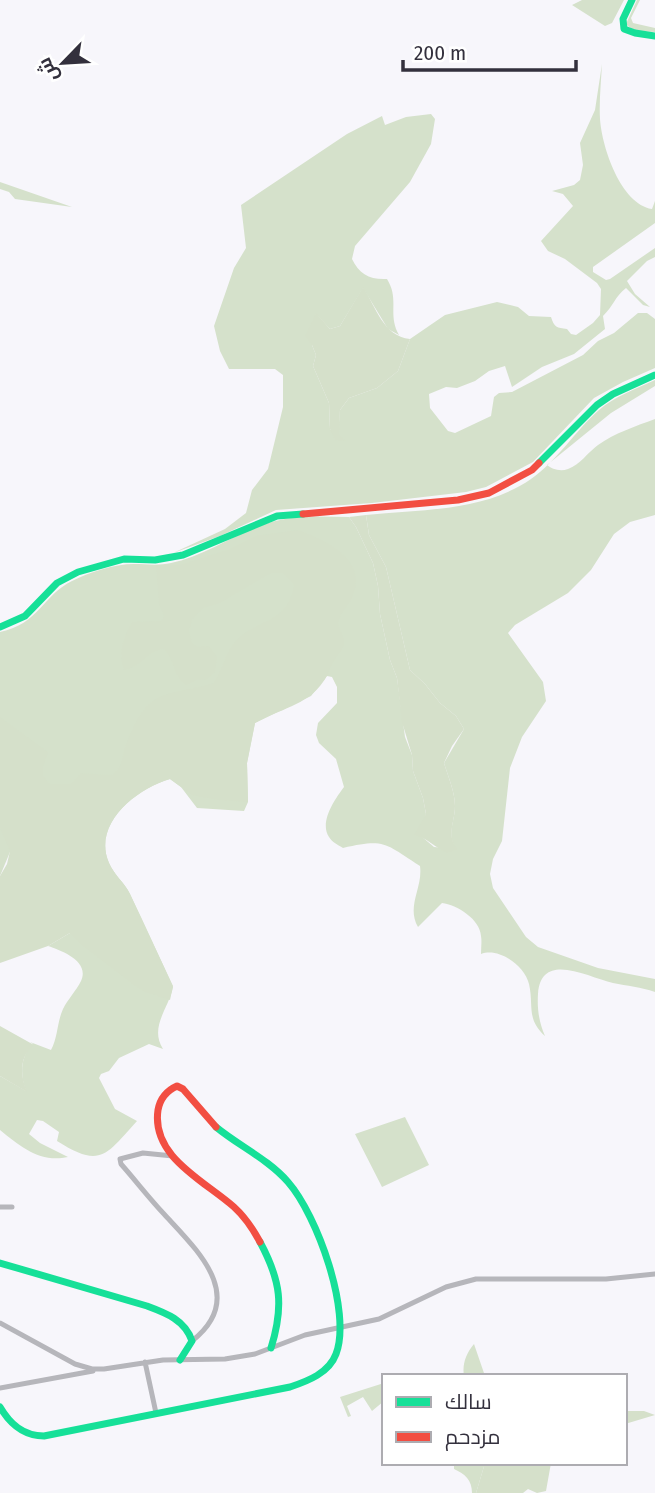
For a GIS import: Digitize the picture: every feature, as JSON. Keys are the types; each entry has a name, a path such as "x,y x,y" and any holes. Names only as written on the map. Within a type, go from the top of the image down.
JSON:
{"street":[{"path":"632,0 622,18 623,29 630,33 655,36"},
{"path":"0,627 25,615 57,583 78,572 124,559 155,560 175,557 277,516 458,500 489,493 532,470 583,417 605,399 655,375"},
{"path":"0,1406 15,1427 39,1437 308,1381 326,1369 337,1354 341,1327 325,1259 307,1210 288,1181 217,1128 183,1089 177,1086 166,1092 156,1116 157,1131 173,1156 192,1175 235,1208 258,1238 277,1279 282,1301 280,1319 271,1348"},
{"path":"173,1156 143,1153 120,1159 121,1164 146,1194 200,1252 209,1267 215,1286 216,1310 211,1322 192,1341 180,1360"},
{"path":"0,1208 12,1207"},
{"path":"0,1263 162,1311 184,1325 192,1341"},
{"path":"0,1388 145,1362 225,1359 255,1354 305,1335 379,1319 446,1287 476,1279 606,1279 655,1274"},
{"path":"0,1323 75,1364 104,1369"},
{"path":"145,1362 156,1413"}],"green space":[{"path":"582,0 624,0 612,23 605,26 572,5"},
{"path":"637,0 640,0 631,18 633,23 655,28 655,32 635,30 626,24"},
{"path":"602,64 600,119 609,159 622,186 631,197 652,209 655,201 655,223 593,267 593,272 606,280 610,279 655,248 655,257 647,261 627,281 635,294 650,307 643,305 626,288 603,316 605,329 574,354 542,367 512,387 505,366 489,371 475,381 457,388 446,387 429,394 430,408 448,431 455,433 491,416 494,397 499,393 512,392 583,355 638,313 647,313 655,319 655,368 594,398 533,462 486,487 466,492 372,503 276,510 220,536 173,553 225,529 246,513 252,490 268,469 283,407 283,375 275,369 229,369 220,351 214,326 234,268 246,248 241,205 347,134 382,116 385,125 406,117 431,114 435,119 431,144 410,182 355,246 352,259 366,275 387,279 393,294 394,320 399,335 388,329 363,288 340,326 330,329 316,314 312,345 316,355 313,366 329,403 330,429 344,440 338,435 340,410 349,398 377,388 398,371 410,339 445,315 497,302 518,307 529,316 551,317 556,326 576,335 600,315 601,289 597,283 565,259 548,251 541,241 573,206 563,194 552,191 574,185 580,180 583,165 580,143 595,110"},
{"path":"0,182 72,207 15,199 9,192 0,189"},
{"path":"363,287 387,327 401,337 410,339 398,371 377,388 349,398 340,410 339,435 346,441 335,440 330,429 329,403 313,366 316,355 305,336 316,313 330,329 340,326"},
{"path":"655,380 655,386 611,413 551,462 605,405"},
{"path":"655,419 655,515 630,522 614,534 591,570 568,593 515,625 508,633 543,682 546,701 522,737 510,768 502,841 493,859 490,874 493,888 526,937 538,947 598,968 655,979 655,992 568,970 548,973 541,981 538,994 538,1010 545,1036 533,1018 527,977 517,965 503,956 496,953 481,954 480,930 467,914 442,903 418,927 414,904 420,866 384,845 368,844 343,848 329,837 326,831 329,811 344,787 336,759 319,743 316,735 318,723 337,703 337,687 332,677 327,676 311,696 255,723 247,763 248,802 244,811 197,808 181,787 170,779 131,800 112,822 105,849 109,863 130,894 173,987 159,1025 159,1041 163,1049 149,1044 119,1058 109,1071 101,1074 99,1078 115,1109 137,1121 110,1150 93,1156 72,1150 57,1141 59,1132 43,1121 37,1120 29,1134 40,1143 68,1157 40,1156 23,1148 0,1130 0,1076 26,1091 22,1066 33,1044 30,1042 51,1050 63,1009 83,974 82,968 73,958 48,946 70,933 10,852 0,876 0,632 24,623 62,587 94,572 118,565 171,563 252,529 288,518 349,517 373,563 380,614 390,660 397,678 405,737 426,814 421,836 434,847 456,849 451,833 455,801 444,763 464,729 456,716 440,703 410,670 386,567 369,535 366,515 430,510 493,498 531,479 547,465 556,470 568,469 605,441"},
{"path":"366,515 369,535 386,567 410,670 440,703 456,716 464,729 444,763 455,801 452,839 457,849 447,853 414,835 426,814 423,798 413,771 412,755 402,722 397,678 390,660 380,614 373,563 349,517"},
{"path":"298,530 341,553 349,561 356,582 352,598 339,619 343,646 325,680 301,702 255,723 247,763 248,802 192,795 170,779 131,800 120,810 107,835 105,849 109,863 130,894 173,986 170,1000 145,992 134,985 70,933 48,946 0,963 0,876 10,851 0,828 0,717 48,752 43,776 50,784 71,784 81,773 112,775 121,764 127,742 143,711 160,697 170,693 214,683 234,643 251,629 278,614 291,597 294,584 283,573 271,573 220,603 203,608 192,620 189,631 192,643 198,647 209,646 217,657 215,672 206,680 198,679 186,685 164,649 154,652 130,669 124,670 122,663 122,646 132,622 161,621 164,616 159,604 156,565 180,565 227,550 255,536"},
{"path":"0,1026 34,1045 26,1055 22,1067 27,1092 0,1076"},
{"path":"405,1117 429,1165 382,1187 355,1134"},
{"path":"474,1344 484,1374 464,1374 465,1359"},
{"path":"382,1384 382,1403 372,1411 363,1397 347,1406 351,1416 348,1417 340,1397"},
{"path":"627,1411 644,1411 655,1415 627,1423"},
{"path":"454,1465 484,1465 476,1493 472,1493 467,1478 454,1469"},
{"path":"484,1465 551,1465 546,1491 537,1493 528,1489 523,1493 476,1493"}],"traffic: fast":[{"path":"632,0 623,19 624,29 655,36"},
{"path":"539,463 597,405 613,394 655,375"},
{"path":"0,627 25,616 57,583 78,572 124,559 155,560 183,555 277,516 303,514"},
{"path":"0,1407 18,1428 30,1434 44,1436 290,1387 311,1379 333,1361 340,1336 339,1314 329,1265 310,1217 299,1197 280,1174 216,1127"},
{"path":"260,1242 272,1269 278,1294 278,1319 271,1348"},
{"path":"0,1263 147,1306 168,1315 185,1328 192,1341 180,1360"}],"traffic: jam":[{"path":"303,514 458,500 489,493 532,470 539,463"},
{"path":"216,1127 183,1089 177,1086 160,1102 158,1127 171,1154 238,1211 260,1242"}]}
